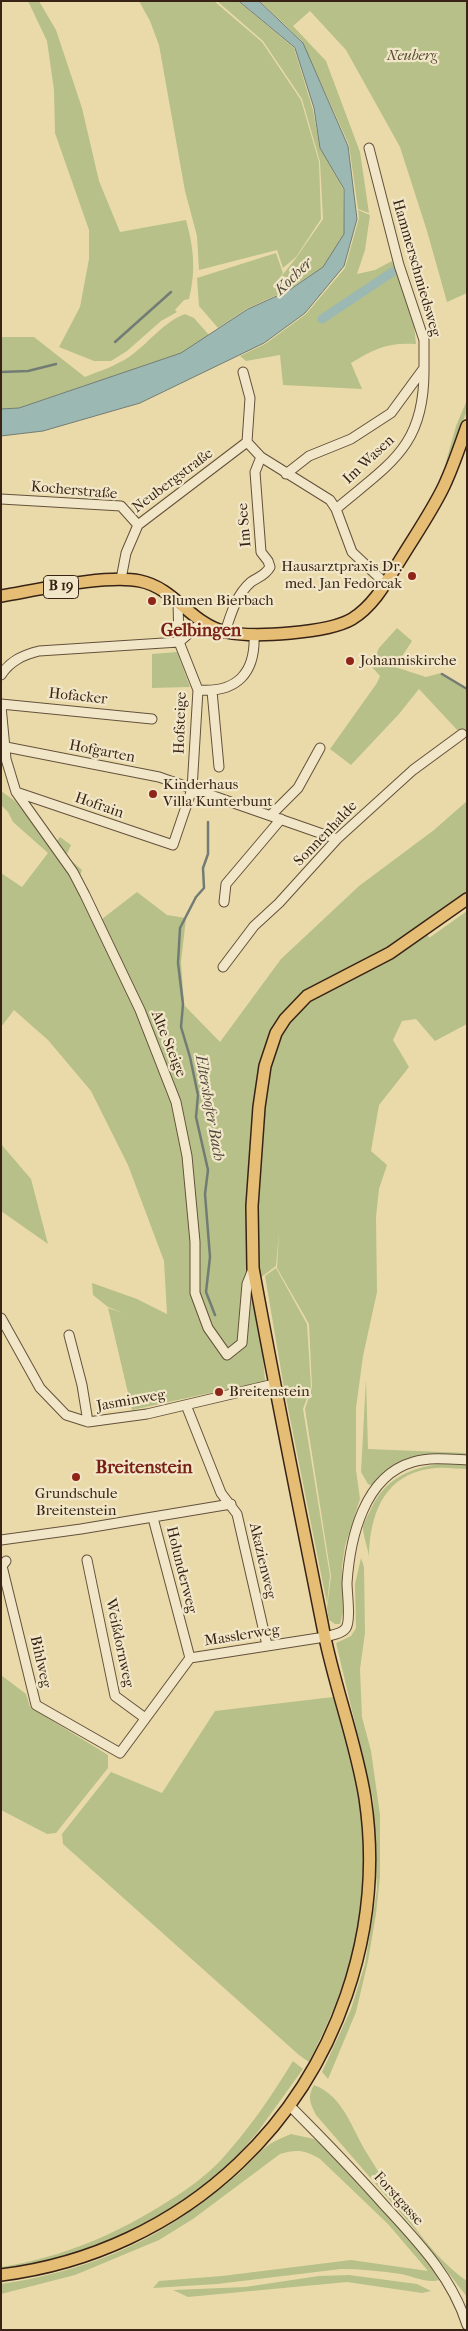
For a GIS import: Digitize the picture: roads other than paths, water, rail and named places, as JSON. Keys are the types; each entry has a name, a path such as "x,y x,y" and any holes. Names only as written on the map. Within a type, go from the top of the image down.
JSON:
{"main road":[{"name":"B 19","path":"1,596 121,579 138,580 156,586 202,622 225,632 254,634 310,630 341,624 368,606 386,584 444,486 467,426"},
{"path":"1,2275 43,2268 72,2260 128,2239 159,2223 199,2197 230,2172 266,2135 290,2106 307,2080 335,2025 355,1968 366,1911 369,1879 370,1852 365,1797 325,1637 274,1384 253,1268 252,1206 259,1107 265,1066 276,1033 285,1019 307,996 390,953 467,899"}],"street":[{"name":"Hammerschmiedsweg","path":"369,148 398,265 424,340 424,368"},
{"path":"286,474 309,456 351,439 391,413 424,368"},
{"name":"Im Wasen","path":"336,510 398,455 409,441 424,395 424,368"},
{"path":"243,372 250,398 247,442 261,457 330,500 336,510 352,552 386,584"},
{"name":"Neubergstraße","path":"121,579 126,553 138,525 247,442"},
{"name":"Im See","path":"225,632 233,606 251,582 267,573 270,568 268,561 261,552 255,472 261,457"},
{"name":"Kocherstraße","path":"1,499 121,506 138,525"},
{"name":"Hofsteige","path":"173,845 192,789 198,690 178,642 178,602"},
{"path":"1,675 12,662 23,655 39,651 178,642 202,622"},
{"path":"198,690 212,691 230,687 240,680 252,659 254,634"},
{"path":"212,691 219,767"},
{"path":"1,705 6,758 16,792"},
{"name":"Hofacker","path":"1,705 152,719"},
{"name":"Sonnenhalde","path":"223,967 254,926 279,903 337,839 412,770 462,734"},
{"name":"Hofgarten","path":"6,747 159,777 337,839"},
{"path":"271,815 298,788 320,748"},
{"name":"Hofrain","path":"16,792 173,845"},
{"name":"Alte Steige","path":"16,792 73,872 85,895 140,1009 176,1102 187,1156 195,1242 195,1293 208,1328 227,1354 242,1343 247,1284 253,1268"},
{"path":"224,902 226,884 281,819"},
{"name":"Jasminweg","path":"1,1318 4,1330 40,1388 66,1415 88,1422 147,1414 274,1384"},
{"path":"69,1335 82,1385 88,1422"},
{"name":"Akazienweg","path":"186,1405 221,1493 237,1514 267,1645"},
{"name":"Masslerweg","path":"120,1753 190,1658 325,1637 342,1632 348,1623 347,1582 351,1554 364,1508 377,1486 392,1473 414,1462 446,1459 467,1460"},
{"path":"1,1540 154,1518 231,1504"},
{"name":"Holunderweg","path":"154,1518 190,1658"},
{"name":"Weißdornweg","path":"87,1560 115,1696 145,1718"},
{"name":"Bihlweg","path":"6,1561 2,1566 36,1705 120,1753"},
{"name":"Forstgasse","path":"290,2106 345,2161 426,2251 455,2294 467,2325"}],"water":[{"path":"239,1 259,1 303,43 348,146 357,219 344,266 305,313 264,343 140,403 43,431 1,436 1,409 19,408 181,353 248,309 288,291 323,267 344,234 344,189 320,148 314,108 295,48"}],"waterway":[{"path":"322,319 394,271"},
{"path":"115,342 171,292"},
{"path":"1,372 28,371 56,364"},
{"path":"442,674 467,689"},
{"name":"Eltershofer Bach","path":"208,822 208,854 203,868 204,888 196,897 180,928 178,963 183,1004 181,1027 198,1095 196,1117 208,1170 205,1194 210,1257 206,1292 215,1315"}],"place":[{"name":"Hausarztpraxis Dr. med. Jan Fedorcak","path":"412,576"},
{"name":"Blumen Bierbach","path":"152,601"},
{"name":"Johanniskirche","path":"350,661"},
{"name":"Kinderhaus Villa Kunterbunt","path":"153,794"},
{"name":"Breitenstein","path":"219,1392"},
{"name":"Grundschule Breitenstein","path":"76,1477"}],"district":[{"name":"Gelbingen","path":"201,632"},
{"name":"Breitenstein","path":"144,1469"}],"park label":[{"name":"Neuberg","path":"412,56"}],"water label":[{"name":"Kocher","path":"294,277"}]}
